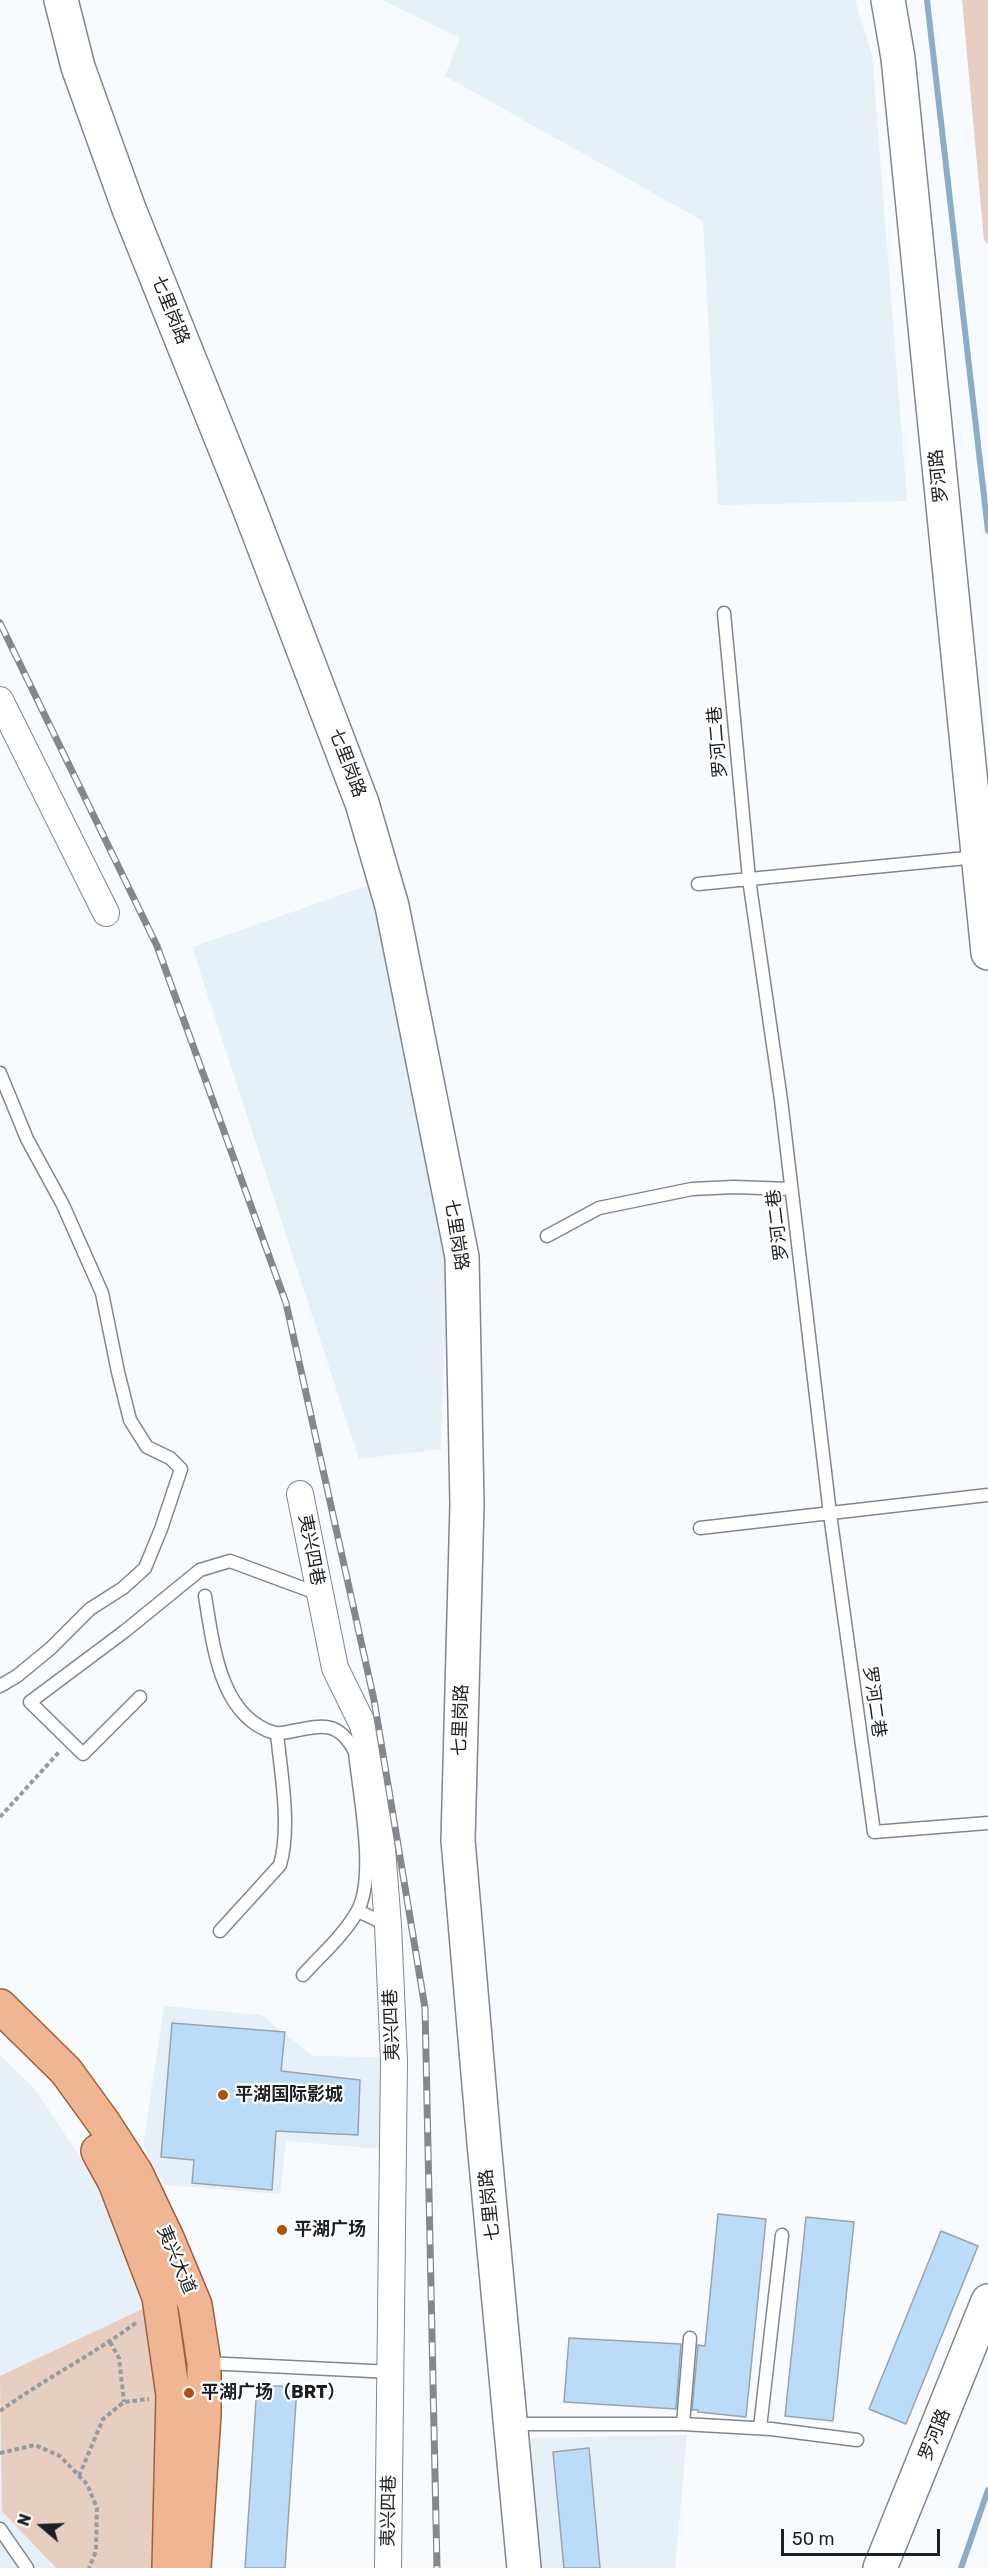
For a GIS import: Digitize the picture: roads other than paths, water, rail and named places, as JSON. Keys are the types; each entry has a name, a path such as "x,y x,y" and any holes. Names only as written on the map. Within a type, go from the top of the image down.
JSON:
{"main road":[{"name":"夷兴大道","path":"0,2006 66,2071 136,2173 195,2305 204,2362 204,2414 194,2568"},
{"name":"夷兴大道","path":"0,2028 54,2082 83,2124 116,2182 159,2297 173,2395 169,2568"}],"street":[{"path":"46,0 78,67"},
{"name":"七里岗路","path":"62,0 78,67 129,209 248,505 362,803 392,906 462,1257 467,1504 458,1840 524,2568"},
{"name":"罗河路","path":"888,0 898,58 988,953"},
{"path":"0,699 106,913"},
{"name":"夷兴四巷","path":"300,1494 335,1668 363,1725 369,1748 381,1836 388,1925 394,2061 388,2568"},
{"name":"罗河路","path":"880,2568 988,2301"},
{"name":"罗河路","path":"897,2568 988,2343"}],"lane":[{"name":"罗河二巷","path":"724,613 749,879 791,1189 830,1514 874,1832 988,1823"},
{"path":"698,884 978,857"},
{"path":"0,1073 27,1139 63,1205 102,1293 130,1420 147,1447 170,1458 182,1469 162,1529 145,1568 123,1588 90,1608 51,1648 17,1676 0,1686"},
{"path":"547,1236 599,1208 692,1189 734,1187 791,1189"},
{"path":"700,1528 988,1496"},
{"path":"140,1697 83,1754 30,1702 125,1631 200,1570 230,1561 319,1594"},
{"path":"205,1596 217,1663 231,1695 243,1711 261,1726 277,1734 327,1725 339,1731 349,1740 355,1752 367,1863 366,1890 358,1911 337,1939 303,1975"},
{"path":"220,1931 280,1864 283,1853 283,1789 277,1734"},
{"path":"358,1911 388,1925"},
{"path":"760,2428 782,2235"},
{"path":"684,2424 690,2338"},
{"path":"204,2362 392,2372"},
{"path":"512,2424 684,2424 760,2428 857,2440"},
{"path":"0,2529 27,2568"}],"waterway":[{"path":"927,0 988,531"},
{"path":"961,2568 988,2490"}],"railway":[{"path":"0,623 157,946 286,1303 374,1700 425,2008 437,2568"}],"place":[{"name":"平湖国际影城","path":"223,2095"},
{"name":"平湖广场","path":"282,2230"},
{"name":"平湖广场（BRT）","path":"189,2393"}]}
